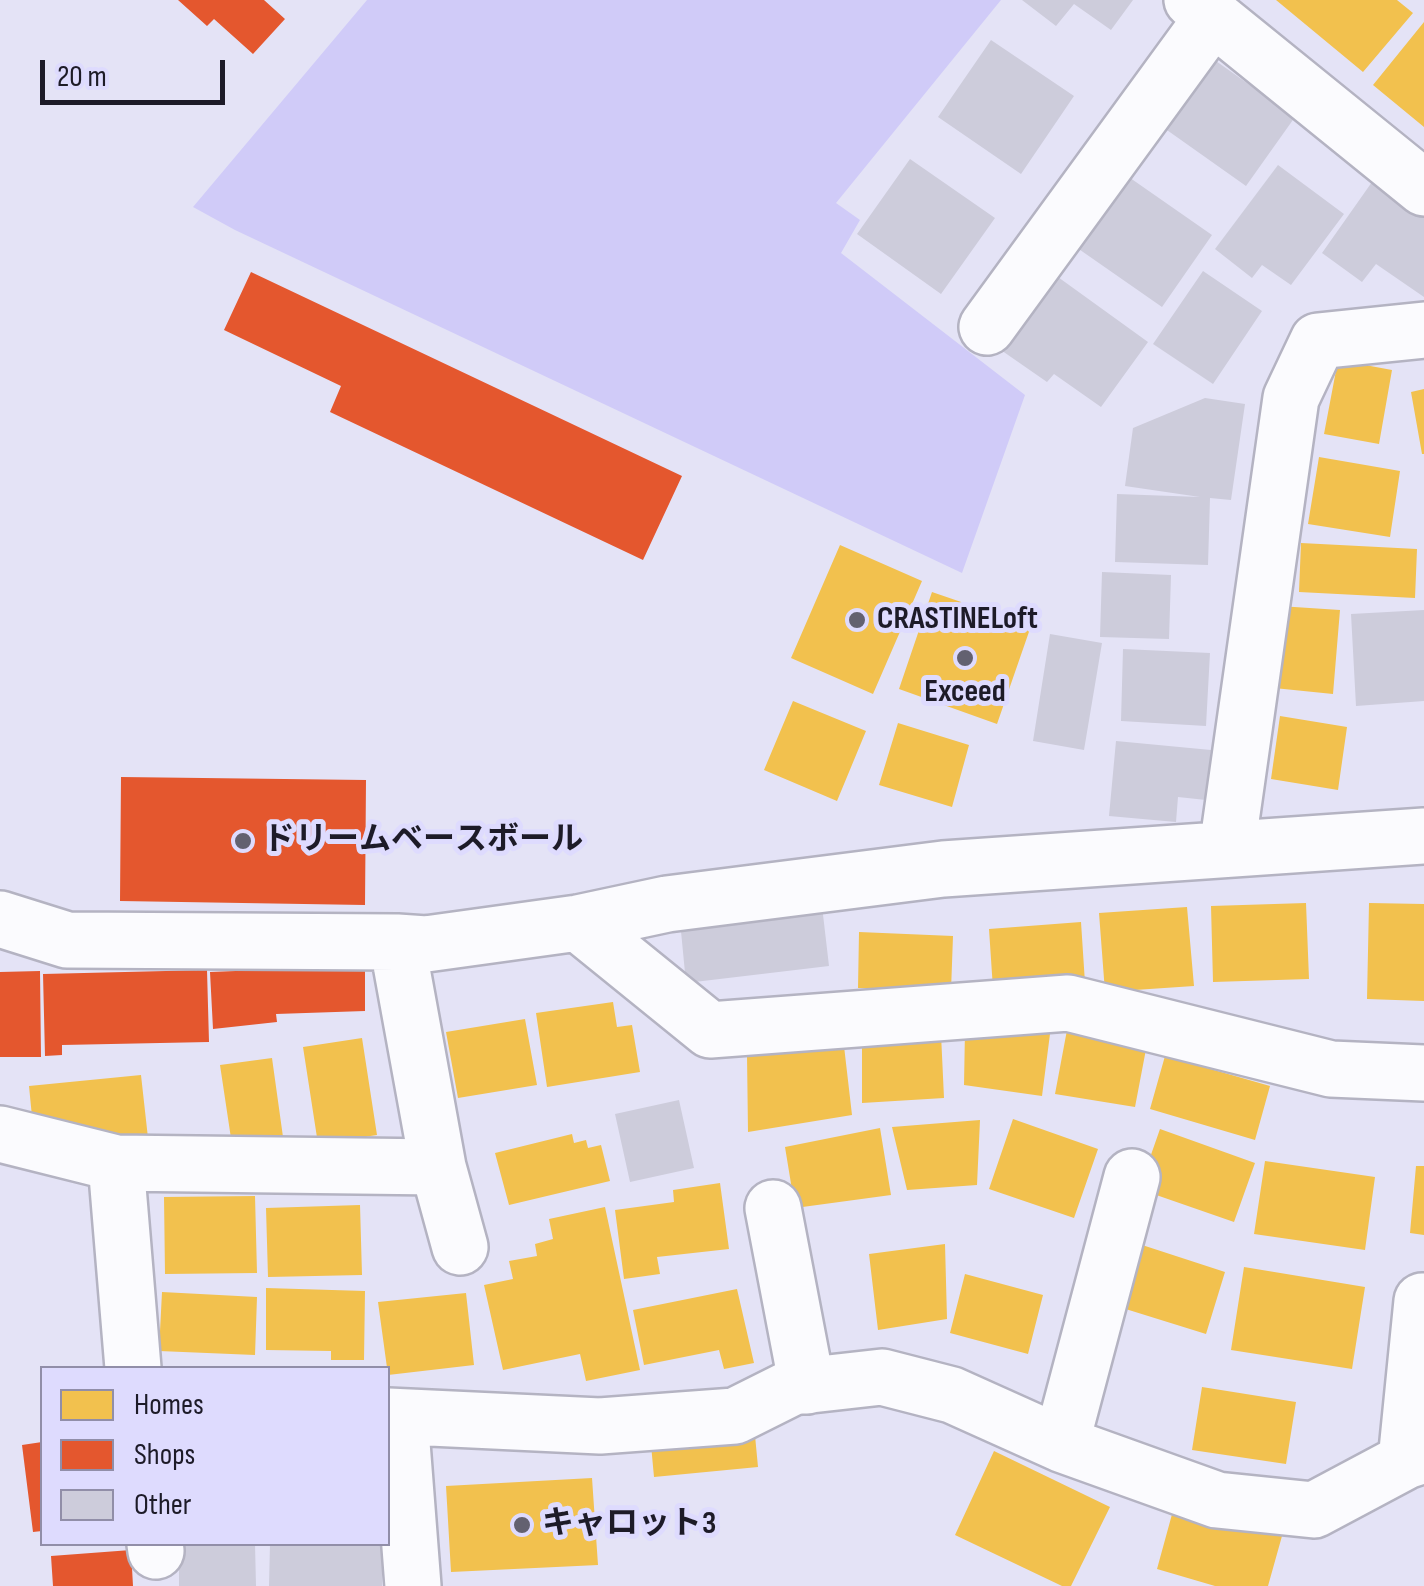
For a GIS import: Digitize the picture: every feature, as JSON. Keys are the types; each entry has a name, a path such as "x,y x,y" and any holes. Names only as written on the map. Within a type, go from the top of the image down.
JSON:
{"street":[{"path":"987,327 1202,8 1424,188"},
{"path":"1227,849 1291,398 1318,341 1424,330"},
{"path":"0,920 67,940 426,944 578,923 666,904 943,869 1424,836"},
{"path":"578,923 710,1030 1068,1003 1331,1069 1424,1073"},
{"path":"398,942 438,1166 460,1246"},
{"path":"0,1134 116,1164 438,1166"},
{"path":"116,1164 133,1366"},
{"path":"1060,1444 1132,1176"},
{"path":"774,1208 807,1386"},
{"path":"412,1586 394,1416 600,1426 735,1416 793,1388 882,1377 952,1394 1060,1444 1217,1500 1314,1510 1415,1458 1422,1300"}],"shaded area":[{"path":"367,0 1001,0 836,203 860,220 841,253 1025,395 962,573 193,207"}],"building: Homes":[{"path":"1276,0 1397,0 1413,13 1363,72"},
{"path":"1424,22 1424,127 1373,85"},
{"path":"1338,360 1392,370 1379,444 1324,434"},
{"path":"1424,389 1424,454 1422,454 1411,392"},
{"path":"1319,457 1400,471 1390,537 1308,524"},
{"path":"1301,543 1417,549 1415,598 1299,592"},
{"name":"CRASTINELoft","path":"840,545 922,581 873,694 791,658"},
{"name":"Exceed","path":"932,592 1031,626 997,724 899,689"},
{"path":"1279,606 1340,610 1333,694 1274,688"},
{"path":"793,701 866,731 837,801 764,770"},
{"path":"1280,716 1347,727 1338,790 1271,779"},
{"path":"898,723 969,745 952,807 879,785"},
{"path":"1306,903 1309,979 1213,982 1211,906"},
{"path":"1369,903 1424,904 1424,1001 1367,999"},
{"path":"1187,907 1194,986 1105,992 1099,913"},
{"path":"1081,922 1085,983 993,989 989,929"},
{"path":"859,932 953,936 951,991 858,988"},
{"path":"613,1002 617,1027 632,1025 640,1072 547,1087 536,1013"},
{"path":"525,1019 537,1085 458,1098 446,1032"},
{"path":"965,1030 1050,1034 1042,1096 964,1085"},
{"path":"1067,1030 1147,1044 1135,1107 1055,1094"},
{"path":"941,1034 944,1098 862,1103 862,1038"},
{"path":"362,1038 377,1135 318,1144 303,1047"},
{"path":"844,1046 852,1115 748,1132 747,1055"},
{"path":"1165,1056 1270,1086 1255,1140 1150,1109"},
{"path":"272,1058 283,1137 232,1145 220,1065"},
{"path":"141,1075 148,1138 98,1143 33,1127 29,1086"},
{"path":"1013,1119 1098,1149 1074,1218 989,1189"},
{"path":"980,1120 977,1185 907,1190 892,1127"},
{"path":"880,1128 891,1195 795,1208 785,1147"},
{"path":"1160,1129 1255,1163 1234,1222 1139,1189"},
{"path":"572,1134 574,1143 586,1140 588,1148 601,1145 610,1181 509,1205 495,1153"},
{"path":"1265,1161 1375,1177 1365,1250 1254,1234"},
{"path":"1416,1166 1424,1166 1424,1235 1410,1233"},
{"path":"720,1183 729,1249 657,1257 660,1274 624,1279 615,1210 674,1202 673,1190"},
{"path":"255,1196 257,1273 165,1274 164,1197"},
{"path":"360,1205 362,1275 268,1277 266,1208"},
{"path":"605,1207 640,1370 586,1381 580,1354 503,1370 484,1285 513,1279 509,1261 537,1256 535,1244 553,1239 549,1219"},
{"path":"1136,1243 1225,1272 1206,1334 1116,1306"},
{"path":"945,1244 947,1319 878,1330 869,1254"},
{"path":"1244,1267 1365,1287 1352,1369 1231,1350"},
{"path":"965,1274 1043,1295 1028,1354 950,1333"},
{"path":"266,1288 365,1291 364,1360 331,1360 331,1351 266,1350"},
{"path":"737,1289 754,1363 724,1369 719,1350 644,1365 633,1310"},
{"path":"162,1292 257,1297 255,1355 159,1351"},
{"path":"466,1293 474,1365 390,1375 378,1302"},
{"path":"1202,1387 1296,1402 1286,1464 1192,1450"},
{"path":"754,1425 758,1467 654,1477 650,1434"},
{"path":"994,1451 1110,1507 1071,1586 1062,1586 955,1535"},
{"name":"キャロット3","path":"592,1478 598,1565 451,1572 446,1486"},
{"path":"1174,1507 1282,1536 1268,1586 1215,1586 1157,1569"}],"building: Shops":[{"path":"178,0 264,0 285,19 253,54 214,19 207,26"},
{"path":"251,272 682,476 643,560 330,412 341,386 224,330"},
{"name":"ドリームベースボール","path":"121,777 366,780 365,905 120,901"},
{"path":"365,966 365,1011 276,1014 277,1022 213,1029 210,972"},
{"path":"207,970 209,1042 62,1045 62,1055 45,1056 43,974"},
{"path":"40,971 41,1057 0,1057 0,972"},
{"path":"40,1442 40,1531 33,1532 22,1445"},
{"path":"131,1550 133,1586 53,1586 51,1556"}],"building: Other":[{"path":"1022,0 1133,0 1111,30 1074,4 1056,26"},
{"path":"991,40 1074,96 1021,174 938,117"},
{"path":"1206,54 1295,117 1246,186 1157,123"},
{"path":"910,159 995,218 941,294 857,234"},
{"path":"1278,165 1344,214 1291,285 1262,265 1252,278 1215,249"},
{"path":"1123,173 1212,235 1162,307 1073,245"},
{"path":"1372,182 1424,218 1424,297 1376,264 1362,282 1322,253"},
{"path":"1203,271 1262,311 1213,384 1153,344"},
{"path":"1051,272 1148,342 1101,407 1054,374 1047,382 998,348"},
{"path":"1205,398 1245,404 1231,500 1210,498 1208,565 1115,562 1117,494 1200,497 1125,486 1133,428"},
{"path":"1102,572 1171,575 1169,639 1100,637"},
{"path":"1424,610 1424,701 1356,706 1351,614"},
{"path":"1050,634 1102,643 1084,750 1033,741"},
{"path":"1123,649 1210,653 1206,726 1121,721"},
{"path":"1116,741 1211,750 1206,800 1178,797 1176,822 1109,816"},
{"path":"822,906 829,966 686,983 680,921"},
{"path":"679,1100 694,1168 630,1182 615,1114"},
{"path":"179,1546 255,1546 256,1586 179,1586"},
{"path":"270,1546 383,1546 382,1586 269,1586"}],"place":[{"name":"CRASTINELoft","path":"857,620"},
{"name":"Exceed","path":"965,658"},
{"name":"ドリームベースボール","path":"243,841"},
{"name":"キャロット3","path":"522,1525"}]}
